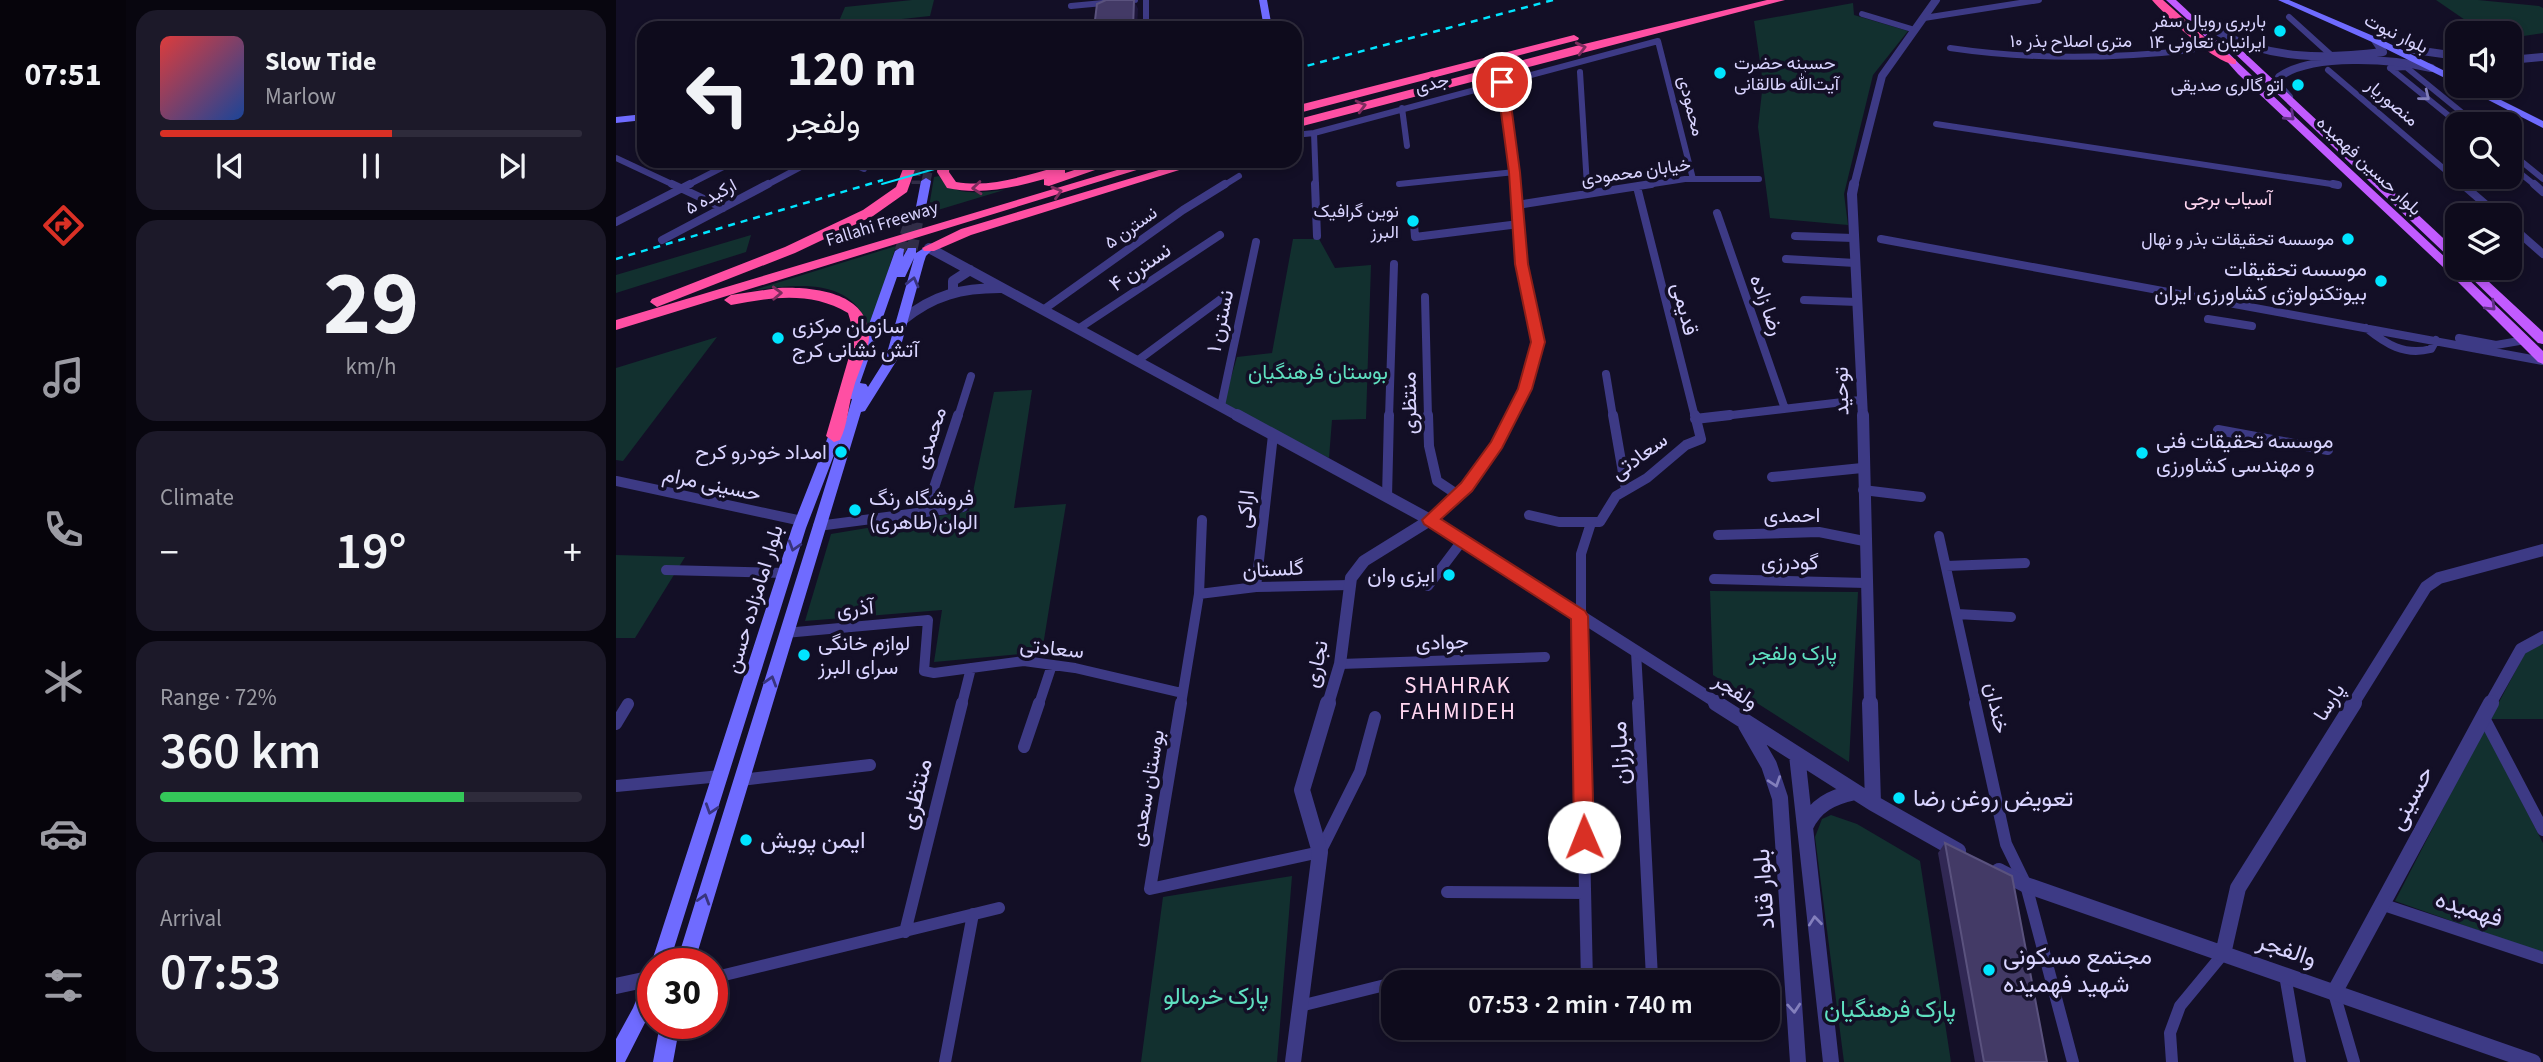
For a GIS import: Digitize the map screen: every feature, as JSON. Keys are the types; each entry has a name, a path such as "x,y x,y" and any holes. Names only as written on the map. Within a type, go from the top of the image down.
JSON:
{"highway":[{"path":"1302,108 1570,38 1738,0"},
{"path":"1302,124 1580,48 1780,0"},
{"path":"2157,0 2208,46 2232,61"},
{"path":"632,312 836,230 888,201 902,189 912,168"},
{"path":"943,168 943,172 952,185 966,189 1013,184 1067,168"},
{"name":"Fallahi Freeway","path":"616,317 1093,168"},
{"name":"Fallahi Freeway","path":"616,325 1137,168"},
{"path":"929,248 957,235 1179,168"},
{"path":"616,331 717,303 767,293 799,292 838,301 853,311 862,336 834,436"}],"main road":[{"path":"1263,0 1267,21"},
{"path":"1272,0 1275,21"},
{"name":"بلوار حسین فهمیده","path":"2171,0 2543,360"},
{"name":"بلوار حسین فهمیده","path":"2182,0 2445,246"},
{"name":"بلوار نبوت","path":"2282,0 2375,40 2445,75"},
{"name":"بلوار نبوت","path":"2300,0 2445,66"},
{"path":"2490,98 2543,125"},
{"path":"2510,98 2543,114"},
{"path":"616,120 637,118"},
{"path":"616,127 637,125"},
{"path":"916,213 921,183"},
{"path":"2363,185 2380,183"},
{"path":"850,423 891,360 918,262 921,254 929,248"},
{"name":"بلوار امامزاده حسن","path":"665,948 802,521 906,250 818,526 690,948"},
{"path":"2479,280 2543,341"},
{"path":"616,1058 637,1020"},
{"path":"663,1062 667,1039"}],"street":[{"path":"1071,6 1135,0"},
{"path":"1146,0 1146,21"},
{"name":"توحید","path":"1873,803 1852,194 1882,76 1936,0"},
{"path":"1924,18 2039,0"},
{"path":"1862,14 1915,30"},
{"path":"2289,18 2340,64"},
{"path":"2220,33 2250,48 2289,58"},
{"path":"2269,60 2383,52 2384,49 2375,40"},
{"name":"جدی","path":"1302,134 1658,41"},
{"name":"محمودی","path":"1658,41 1693,179"},
{"name":"۱۰ متری اصلاح بذر","path":"1950,48 2014,58 2048,59 2132,56 2192,50"},
{"path":"2408,49 2445,54"},
{"path":"2522,51 2543,50"},
{"path":"2522,59 2543,57"},
{"path":"2282,67 2391,61 2431,68"},
{"path":"2289,98 2280,87 2279,77 2283,71 2301,66"},
{"path":"2445,113 2390,68 2406,67 2461,112"},
{"name":"منصوریار","path":"2328,70 2445,169"},
{"path":"1580,72 1587,194"},
{"path":"1430,520 1458,495 1497,445 1525,389 1538,342 1521,264 1515,172 1502,82"},
{"path":"1402,108 1407,146"},
{"path":"1936,124 2338,185"},
{"path":"1314,133 1317,236"},
{"path":"618,160 723,208"},
{"path":"2522,162 2543,179"},
{"path":"616,222 720,168"},
{"name":"ارکیده ۵","path":"662,240 799,168"},
{"path":"1399,184 1515,172"},
{"path":"2522,174 2535,172"},
{"path":"2522,175 2543,192"},
{"name":"نسترن ۵","path":"1043,310 1184,210 1239,176"},
{"name":"خیابان محمودی","path":"1517,205 1693,179 1759,179"},
{"name":"قدیمی","path":"1637,187 1700,439"},
{"name":"منصوریار","path":"2468,189 2484,203"},
{"name":"رضا زاده","path":"1717,213 1785,409"},
{"path":"1414,224 1415,237 1519,224"},
{"path":"2525,340 2496,345 1882,233 1881,239 2543,360"},
{"name":"نسترن ۴","path":"1078,329 1220,235"},
{"path":"1795,236 1853,238"},
{"path":"2522,236 2543,254"},
{"name":"نسترن ۱","path":"1221,407 1256,242"},
{"name":"ولفجر","path":"929,248 1430,520 1855,792 1973,859 2026,885"},
{"path":"1787,259 1855,263"},
{"path":"1387,497 1394,264"},
{"path":"953,291 953,281 970,270"},
{"path":"903,320 921,303 953,291 1004,288"},
{"path":"1137,361 1225,296"},
{"name":"منتظری","path":"1426,297 1429,446 1437,481 1458,495"},
{"path":"1804,300 1857,302"},
{"path":"2208,319 2252,326"},
{"path":"2365,327 2385,343 2414,354 2431,349 2436,341"},
{"path":"1606,374 1626,490"},
{"name":"محمدی","path":"926,512 971,376"},
{"path":"1695,419 1860,400"},
{"path":"2218,430 2328,450"},
{"name":"اراکی","path":"1256,587 1273,435"},
{"name":"سعادتی","path":"1591,523 1600,522 1616,496 1647,478 1686,445 1700,439"},
{"path":"1773,477 1862,468"},
{"name":"حسینی مرام","path":"616,481 802,521"},
{"path":"1863,490 1921,497"},
{"path":"818,526 963,507"},
{"path":"1529,515 1559,522 1591,523 1581,554 1579,616 1587,970"},
{"name":"بوستان سعدی","path":"1202,520 1199,594 1150,889 1320,852"},
{"name":"نجاری","path":"1320,852 1302,790 1340,664 1351,578 1364,561 1430,520"},
{"name":"احمدی","path":"1718,535 1819,532 1864,541"},
{"name":"خندان","path":"1939,536 2007,844 2026,885 2073,1062"},
{"path":"1428,586 1462,541"},
{"name":"پارسا","path":"2223,954 2238,888 2426,587 2439,579 2543,551"},
{"path":"1946,566 2025,563"},
{"path":"666,570 786,573"},
{"name":"گودرزی","path":"1714,579 1866,583"},
{"name":"گلستان","path":"1199,594 1256,587 1350,585"},
{"path":"1957,614 2011,617"},
{"name":"سعادتی","path":"928,620 925,671 934,673 1024,661 1052,664 1182,693"},
{"name":"آذری","path":"785,633 928,620"},
{"name":"حسینی","path":"2334,993 2521,649 2543,637"},
{"name":"مبارزان","path":"1636,652 1652,970"},
{"name":"جوادی","path":"1340,664 1545,657"},
{"path":"1024,747 1052,664"},
{"name":"منتظری","path":"905,932 971,667"},
{"path":"616,724 628,704"},
{"path":"2483,715 2543,830"},
{"name":"نجاری","path":"1293,1062 1320,852 1360,772 1375,717"},
{"name":"بلوار قناد","path":"1744,721 1769,765 1780,797 1798,1062"},
{"name":"بلوار قناد","path":"1797,755 1831,1062"},
{"path":"741,780 870,765"},
{"path":"616,786 721,776"},
{"path":"1805,827 1810,815 1819,805 1839,795 1855,792"},
{"name":"والفجر","path":"2026,885 2533,1062"},
{"path":"1447,892 1585,893"},
{"name":"فهمیده","path":"2381,904 2543,958"},
{"path":"728,974 999,908"},
{"path":"945,1062 973,914"},
{"path":"2172,1062 2170,1033 2180,1006 2223,954"},
{"path":"2285,975 2300,1062"},
{"path":"616,986 637,983"},
{"path":"1300,1006 1381,987"},
{"path":"2334,993 2354,1062"}],"green space":[{"path":"934,0 930,16 884,21 839,21 845,7"},
{"path":"2436,0 2478,0 2543,8 2543,33 2522,36 2522,21 2467,21"},
{"path":"1853,3 1854,15 1908,31 1873,75 1844,194 1848,225 1770,218 1758,127 1763,83 1754,21"},
{"path":"939,176 959,191 1004,190 928,213 934,177"},
{"path":"751,235 746,252 616,293 616,275"},
{"name":"بوستان فرهنگیان","path":"1293,239 1319,239 1335,268 1371,265 1366,419 1332,420 1329,458 1223,405 1237,357 1272,353"},
{"path":"896,246 869,331 862,313 851,301 837,292 804,286 751,291"},
{"path":"717,337 623,461 616,460 616,368"},
{"path":"1032,390 1014,508 1066,504 1042,652 934,662 942,610 805,621 831,534 969,511 994,392"},
{"path":"616,555 685,557 635,638 616,638"},
{"name":"پارک ولفجر","path":"1710,591 1858,592 1849,762 1713,675"},
{"path":"2543,642 2543,719 2490,719 2525,653"},
{"path":"2484,729 2543,843 2543,953 2395,901"},
{"name":"پارک فرهنگیان","path":"1831,815 1857,824 1920,861 1951,1062 1844,1062 1815,837 1822,819"},
{"name":"پارک خرمالو","path":"1292,876 1277,1062 1141,1062 1163,897"}],"building":[{"path":"1106,0 1134,0 1133,21 1095,21 1097,4"},
{"name":"مجتمع مسکونی شهید فهمیده","path":"1945,843 2012,876 2047,1062 1984,1062"}],"tunnel":[{"path":"916,168 916,184"},
{"path":"926,181 929,168"},
{"path":"900,251 912,214"},
{"path":"912,250 918,220"}],"tram line":[{"path":"882,184 938,168"}],"railway":[{"path":"1302,67 1553,0"},
{"path":"616,259 883,180"}],"place":[{"name":"باربری رویال سفر ایرانیان تعاونی ۱۴","path":"2280,31"},
{"name":"حسینه حضرت آیت‌الله طالقانی","path":"1720,73"},
{"name":"اتو گالری صدیقی","path":"2298,85"},
{"name":"نوین گرافیک البرز","path":"1413,221"},
{"name":"موسسه تحقیقات بذر و نهال","path":"2348,239"},
{"name":"موسسه تحقیقات بیوتکنولوژی کشاورزی ایران","path":"2381,281"},
{"name":"سازمان مرکزی آتش نشانی کرج","path":"778,338"},
{"name":"امداد خودرو کرح","path":"841,452"},
{"name":"موسسه تحقیقات فنی و مهندسی کشاورزی","path":"2142,453"},
{"name":"فروشگاه رنگ الوان(طاهری)","path":"855,510"},
{"name":"ایزی وان","path":"1449,575"},
{"name":"لوازم خانگی سرای البرز","path":"804,655"},
{"name":"تعویض روغن رضا","path":"1899,798"},
{"name":"ایمن پویش","path":"746,840"},
{"name":"مجتمع مسکونی شهید فهمیده","path":"1989,970"}],"district":[{"name":"آسیاب برجی","path":"2228,199"},
{"name":"SHAHRAK FAHMIDEH","path":"1458,698"}],"route":[{"path":"1502,82 1515,172 1521,264 1538,342 1525,389 1497,445 1466,487 1430,520 1579,616 1584,837"}]}
